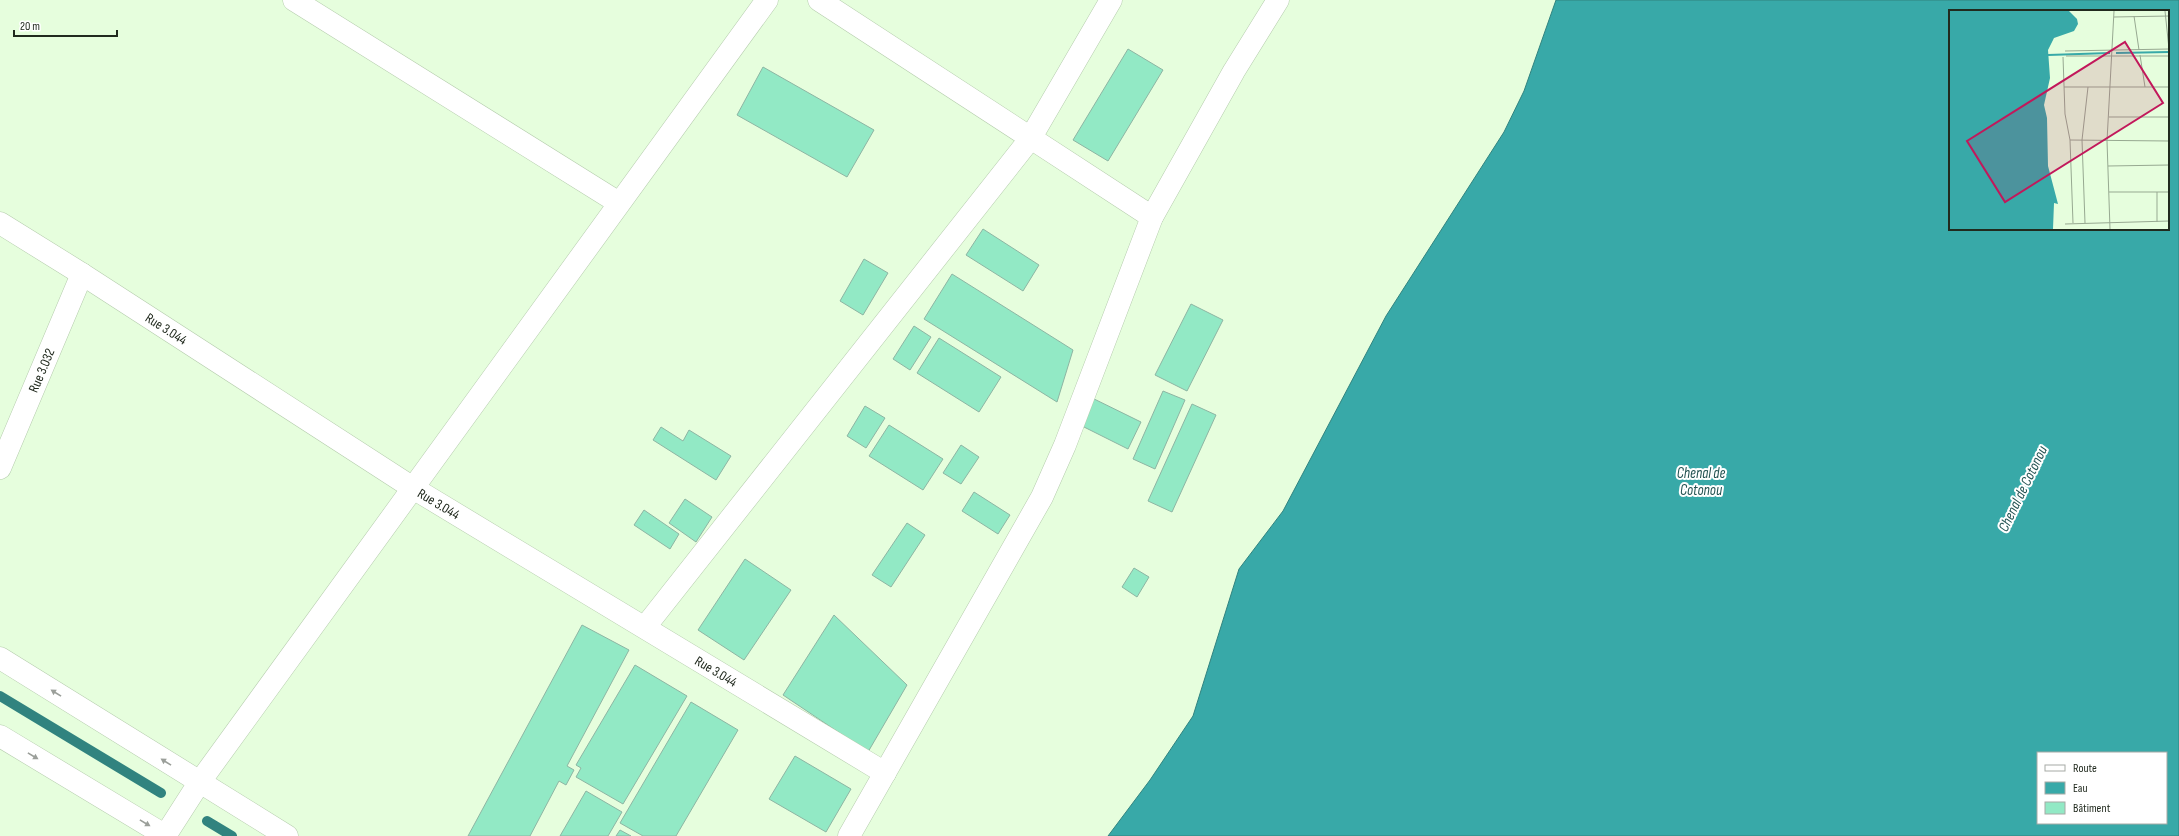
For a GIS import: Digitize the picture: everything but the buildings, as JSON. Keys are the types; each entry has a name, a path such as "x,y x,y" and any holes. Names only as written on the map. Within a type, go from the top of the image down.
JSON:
{"street":[{"path":"294,0 619,203"},
{"path":"0,736 166,836 199,783 767,0"},
{"path":"819,0 1030,139 1152,217"},
{"path":"645,627 1030,139 1111,0"},
{"path":"849,836 1042,497 1065,444 1152,217 1234,71 1278,0"},
{"name":"Rue 3.044","path":"0,223 82,274 413,488 885,773"},
{"name":"Rue 3.032","path":"0,468 82,274"},
{"path":"0,658 199,783 287,836"}],"water":[{"name":"Chenal de Cotonou","path":"1556,0 2179,0 2179,836 1108,836 1150,780 1193,716 1239,569 1283,511 1386,316 1504,132 1524,91"}],"waterway":[{"path":"0,696 161,793"},
{"path":"207,821 232,836"}]}
